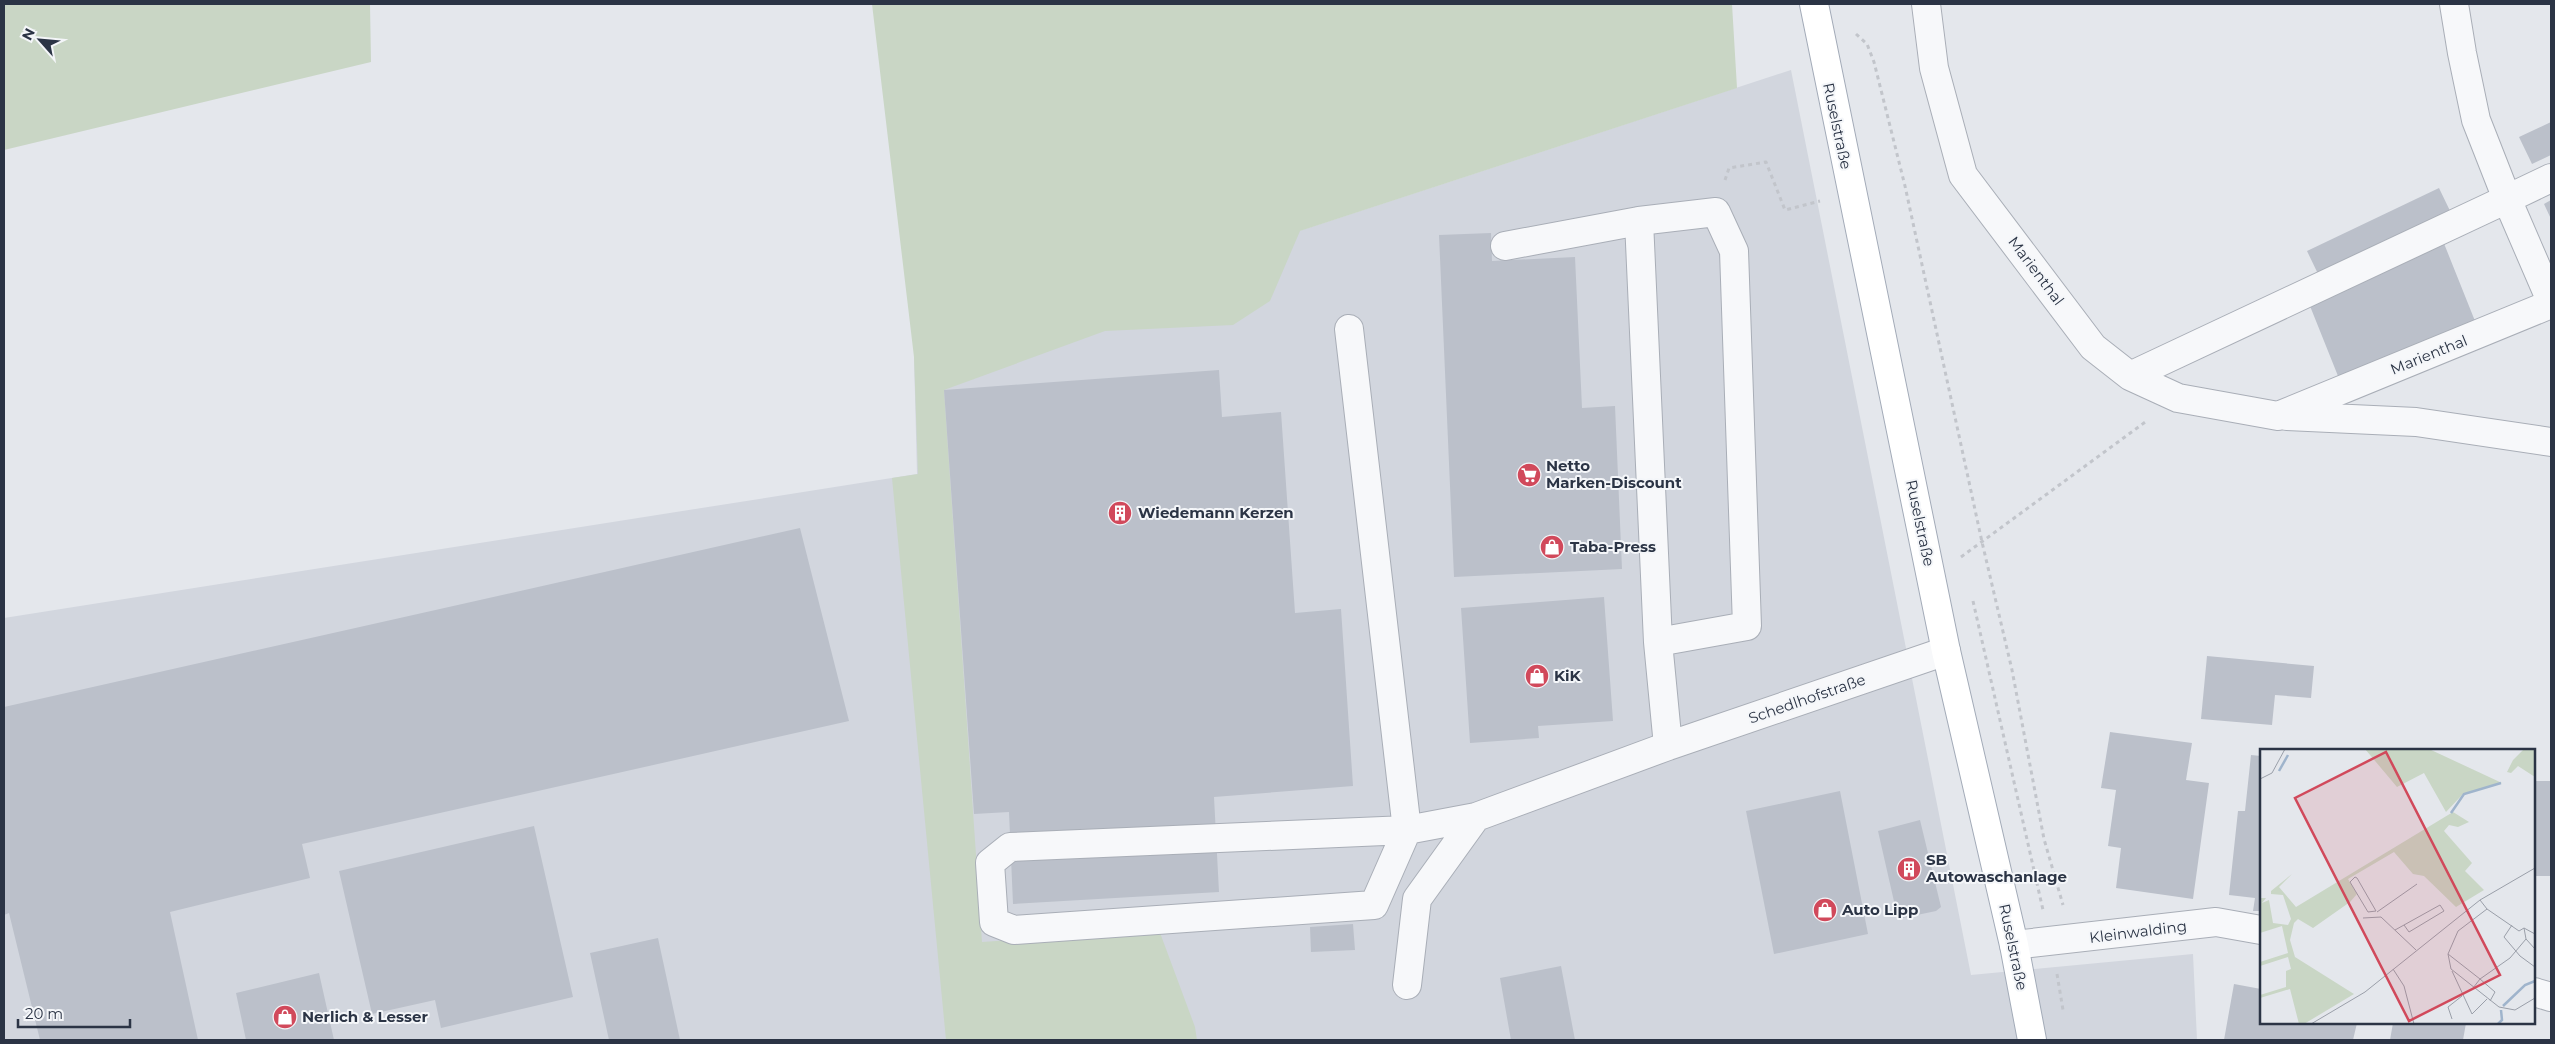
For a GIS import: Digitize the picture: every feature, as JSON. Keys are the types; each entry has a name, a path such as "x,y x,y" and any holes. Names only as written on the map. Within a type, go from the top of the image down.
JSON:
{"main road":[{"name":"Ruselstraße","path":"1814,4 1946,651 2014,946 2032,1040"}],"street":[{"name":"Marienthal","path":"1926,4 1934,68 1963,175 2093,347 2130,376 2178,398 2278,416 2416,422 2551,442"},
{"path":"2454,4 2476,120 2551,302"},
{"path":"2130,376 2551,178"},
{"path":"1505,246 1639,221 1716,212 1734,251 1747,626 1658,642"},
{"path":"1639,221 1652,549 1658,642 1668,746"},
{"name":"Marienthal","path":"2278,416 2551,302"},
{"path":"1350,329 1407,830"},
{"name":"Schedlhofstraße","path":"1407,830 1374,905 1014,930 994,922 990,863 1010,847 1407,830 1476,818 1668,746 1946,651"},
{"path":"1407,985 1417,899 1476,818"},
{"name":"Kleinwalding","path":"2014,946 2216,922 2260,930"},
{"path":"2535,992 2551,997"}],"path":[{"path":"1852,29 1866,44 1874,62 1905,186 1982,542 2012,670 2044,839 2073,940"},
{"path":"1716,212 1729,168 1766,162 1785,210 1851,191"},
{"path":"1965,566 1963,556 2178,398"},
{"path":"1971,595 2038,884"}],"shaded area":[{"path":"1791,70 1971,975 2193,954 2197,1040 4,1040 4,618 917,474 914,357"}],"green space":[{"path":"4,4 370,4 371,62 4,150"},
{"path":"872,4 1732,4 1737,88 1300,231 1270,301 1233,325 1105,331 944,390 982,942 1159,930 1195,1027 1197,1040 946,1040 892,478 918,474 914,357"}],"building":[{"path":"2551,122 2551,155 2532,164 2519,137"},
{"path":"2439,188 2452,215 2320,278 2307,251"},
{"path":"2551,200 2551,219 2544,204"},
{"path":"1491,233 1492,261 1575,257 1582,408 1615,406 1622,569 1454,577 1439,235"},
{"path":"2443,241 2475,321 2338,376 2306,296"},
{"name":"Wiedemann Kerzen","path":"1219,370 1222,417 1281,412 1295,613 1341,609 1353,786 1214,797 1219,892 1013,904 1009,812 974,814 944,390"},
{"path":"800,528 849,721 302,844 310,878 170,912 198,1040 40,1040 9,913 4,915 4,707"},
{"name":"KiK","path":"1604,597 1613,721 1538,726 1539,738 1470,743 1461,608"},
{"path":"2207,656 2314,666 2311,698 2275,695 2272,725 2201,719"},
{"path":"2110,732 2192,743 2186,780 2209,783 2193,899 2116,888 2121,848 2108,846 2116,790 2101,788"},
{"path":"2251,755 2260,756 2260,911 2253,911 2255,898 2229,895 2238,811 2245,811"},
{"path":"2535,781 2551,781 2551,876 2535,876"},
{"path":"1840,791 1868,934 1774,954 1746,811"},
{"name":"SB Autowaschanlage","path":"1920,820 1941,907 1936,911 1898,919 1878,831"},
{"path":"534,826 573,997 441,1028 435,1000 372,1014 339,871"},
{"path":"1353,924 1355,950 1311,952 1310,927"},
{"path":"658,938 680,1040 609,1040 590,953"},
{"path":"1561,966 1575,1040 1511,1040 1500,978"},
{"name":"Nerlich & Lesser","path":"319,973 334,1040 246,1040 236,993"},
{"path":"2234,984 2260,989 2260,1024 2357,1024 2353,1040 2224,1040"},
{"path":"2393,1024 2466,1024 2463,1040 2390,1040"}],"place":[{"name":"Netto Marken-Discount","path":"1529,475"},
{"name":"Wiedemann Kerzen","path":"1120,513"},
{"name":"Taba-Press","path":"1552,547"},
{"name":"KiK","path":"1537,676"},
{"name":"SB Autowaschanlage","path":"1909,869"},
{"name":"Auto Lipp","path":"1825,910"},
{"name":"Nerlich & Lesser","path":"285,1017"}]}
